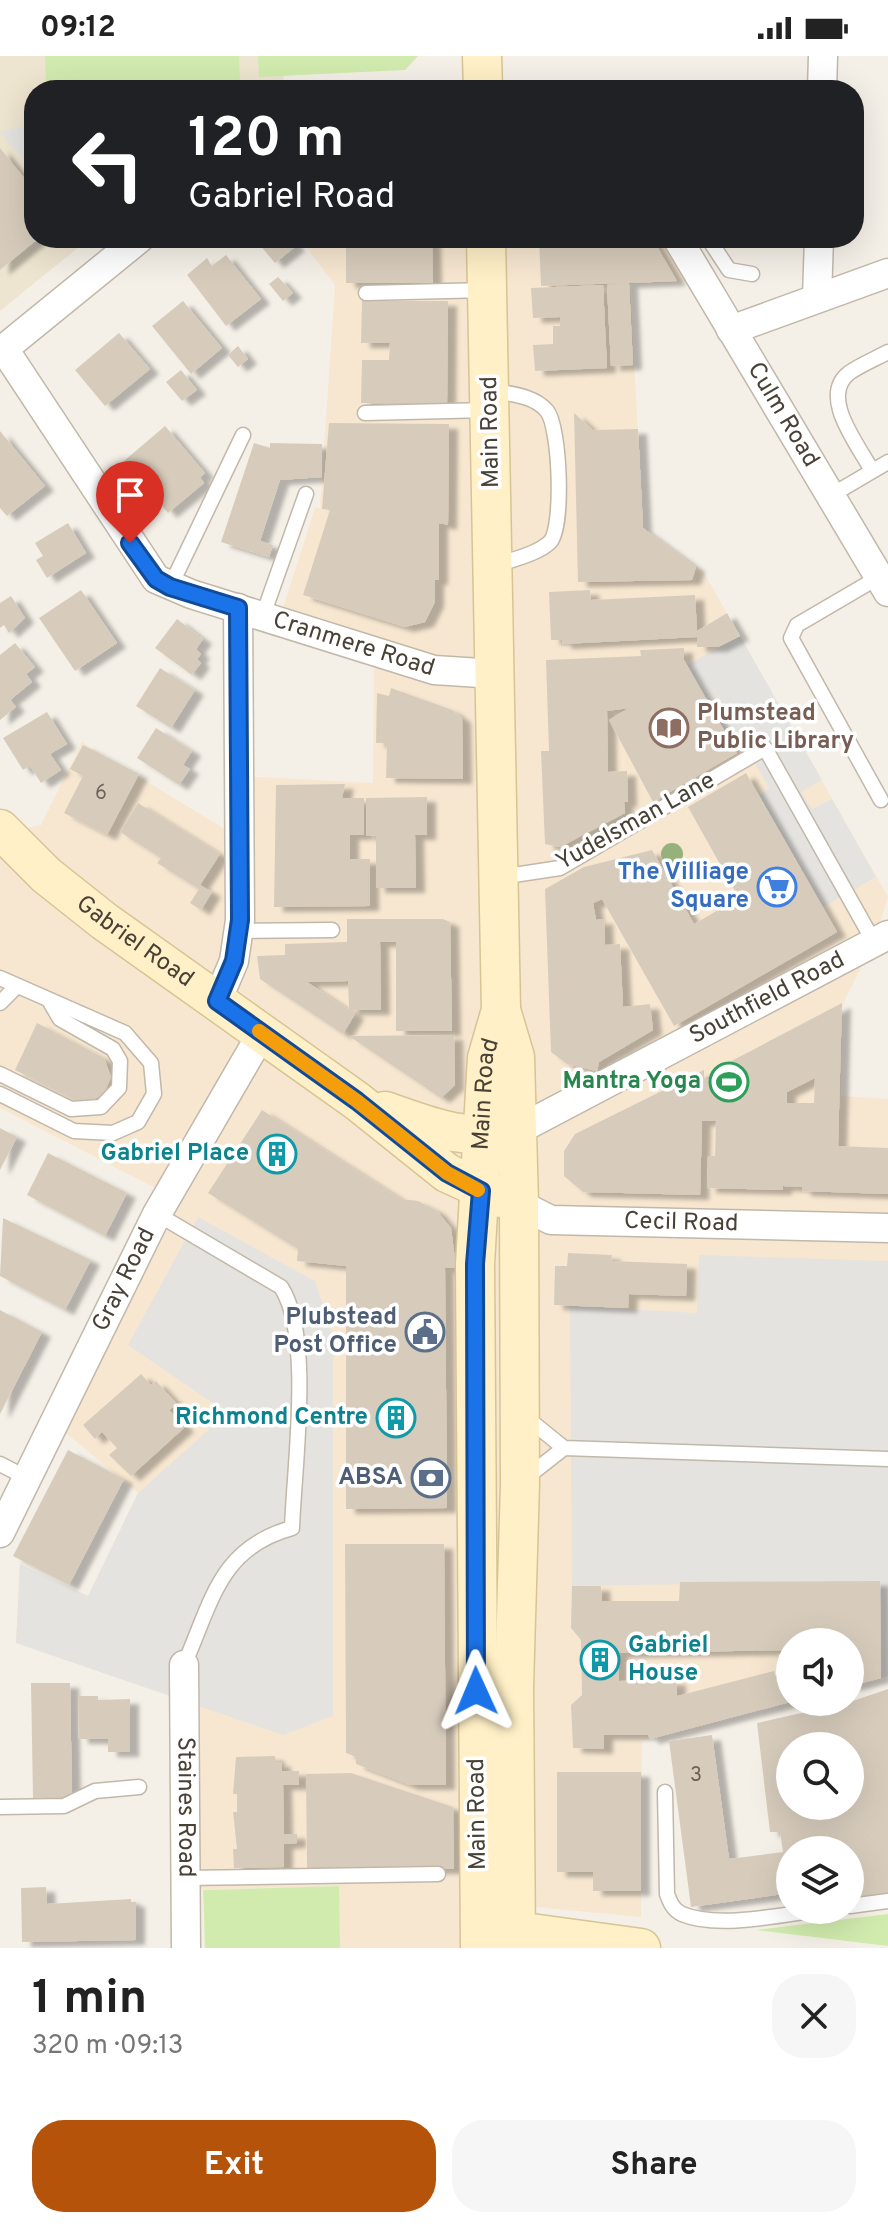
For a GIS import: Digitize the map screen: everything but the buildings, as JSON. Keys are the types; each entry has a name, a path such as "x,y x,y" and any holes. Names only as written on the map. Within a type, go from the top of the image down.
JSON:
{"main road":[{"path":"482,56 483,80"},
{"name":"Main Road","path":"480,1937 475,1264 481,1191 502,1133 515,1057 501,1010 486,248"},
{"name":"Gabriel Road","path":"2,835 104,921 357,1101 447,1173 481,1191"},
{"name":"Gabriel Road","path":"357,1101 454,1135 502,1133"},
{"name":"Main Road","path":"502,1133 519,1204 520,1484 514,1686 516,1939"},
{"name":"Cecil Road","path":"481,1191 519,1204"},
{"path":"480,1937 641,1948"}],"street":[{"path":"822,80 823,56"},
{"path":"2,350 128,248"},
{"name":"Culm Road","path":"683,248 884,585"},
{"path":"817,298 819,248"},
{"path":"731,330 888,273"},
{"name":"Cranmere Road","path":"2,350 156,579 170,587 434,670 496,674"},
{"path":"217,1001 234,961 239,931 250,612"},
{"name":"Southfield Road","path":"502,1133 881,938"},
{"name":"Gray Road","path":"0,1533 157,1214 262,1033"},
{"name":"Cecil Road","path":"519,1204 551,1220 888,1228"},
{"name":"Staines Road","path":"184,1665 186,1948"}],"lane":[{"path":"715,248 729,270 752,274"},
{"path":"366,293 488,290"},
{"path":"872,471 841,413 838,392 848,374 888,352"},
{"path":"365,413 490,400 532,399 545,408 553,420 557,462 556,534 548,545 494,566"},
{"path":"170,587 243,435"},
{"path":"830,496 888,462"},
{"path":"250,612 306,494"},
{"path":"881,800 791,638 797,625 884,585"},
{"name":"Yudelsman Lane","path":"500,877 560,868 765,748 881,938"},
{"path":"239,931 332,930"},
{"path":"0,978 125,1033 151,1063 154,1094 138,1122 113,1133 74,1131 0,1094"},
{"path":"0,1003 17,986"},
{"path":"0,1074 71,1109 101,1107 119,1088 120,1061 113,1049 60,1019 50,1002"},
{"path":"157,1214 281,1287 291,1303 299,1338 292,1528 265,1536 235,1557 184,1665"},
{"path":"520,1409 564,1448 888,1459"},
{"path":"520,1484 564,1448"},
{"path":"0,1464 27,1478"},
{"path":"0,1807 64,1806 95,1791 139,1787"},
{"path":"665,1792 667,1894 672,1907 682,1914 704,1918 739,1919 776,1915"},
{"path":"185,1878 438,1874"},
{"path":"864,1904 888,1901"}],"shaded area":[{"path":"0,56 418,56 284,76 283,80 24,80 24,248 78,248 0,311"},
{"path":"24,126 24,161 0,132"},
{"path":"307,248 683,248 702,281 630,284 643,528 703,571 888,897 874,942 843,1004 841,1096 888,1099 888,1676 864,1682 864,1628 776,1628 776,1706 642,1741 641,1917 480,1902 480,1948 340,1948 338,1886 186,1890 184,1700 16,1643 20,1564 88,1596 138,1493 55,1424 169,1195 0,1108 0,826 5,832 41,825 82,742 238,837 239,776 373,783 374,652 279,620 315,508 320,508 335,285"},
{"path":"740,636 822,780 801,792 812,809 832,799 876,877 823,907 759,795 769,788 737,732 728,737 687,665"},
{"path":"198,1217 315,1281 333,1337 333,1716 283,1735 16,1643 20,1564 88,1596 138,1493 227,1413 128,1345"},
{"path":"699,1255 888,1261 888,1676 881,1678 880,1581 572,1586 570,1306 697,1313"}],"green space":[{"path":"45,56 239,56 240,80 46,80"},
{"path":"258,56 418,56 405,70 259,77"},
{"path":"339,1886 340,1948 205,1948 203,1890"},
{"path":"888,1914 888,1946 756,1930 806,1924 864,1924 864,1917"}],"slow traffic":[{"path":"259,1031 357,1101 447,1173 478,1190"}],"place":[{"name":"Plumstead Public Library","path":"669,728"},
{"name":"The Villiage Square","path":"777,887"},
{"name":"Mantra Yoga","path":"729,1082"},
{"name":"Gabriel Place","path":"277,1154"},
{"name":"Plubstead Post Office","path":"425,1332"},
{"name":"Richmond Centre","path":"396,1418"},
{"name":"ABSA","path":"431,1478"},
{"name":"Gabriel House","path":"600,1660"}],"route":[{"path":"130,543 156,579 170,587 238,608 240,920 234,961 217,1001 357,1101 447,1173 481,1191 475,1264 476,1691"}]}
